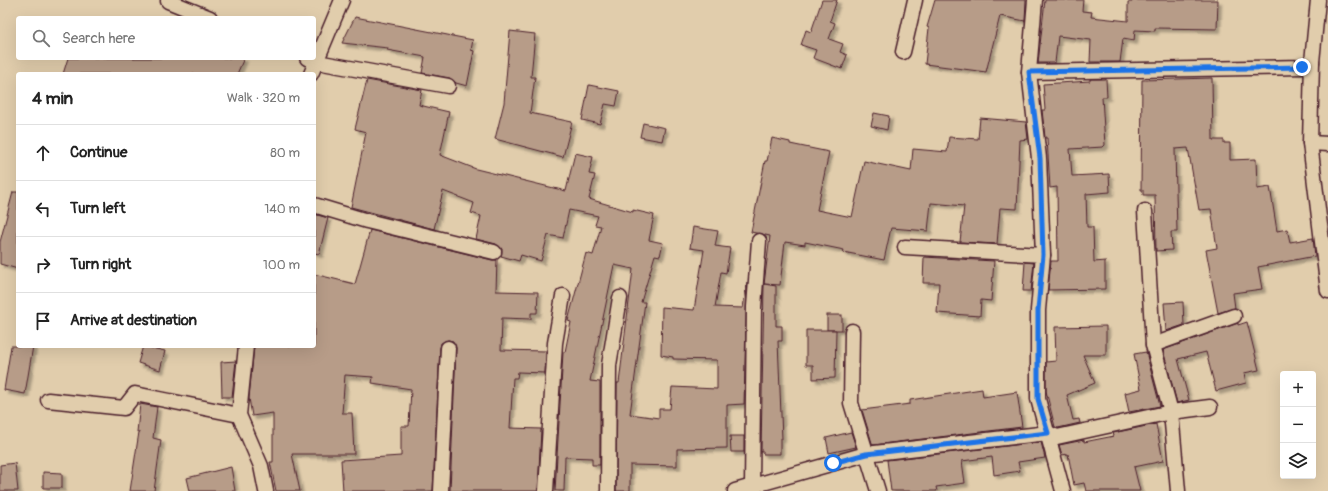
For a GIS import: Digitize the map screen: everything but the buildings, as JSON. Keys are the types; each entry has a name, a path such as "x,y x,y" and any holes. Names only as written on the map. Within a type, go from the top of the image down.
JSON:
{"street":[{"path":"316,56 342,0"},
{"path":"903,52 915,0"},
{"path":"1035,0 1029,72 1040,158 1043,255 1038,310 1038,399 1063,491"},
{"path":"1318,0 1312,62 1310,143 1328,290"},
{"path":"168,1 205,16"},
{"path":"1029,72 1302,67 1312,62"},
{"path":"312,65 448,86"},
{"path":"1310,143 1328,144"},
{"path":"316,206 367,221 494,252"},
{"path":"1145,211 1153,345 1171,412 1178,491"},
{"path":"752,486 754,306 760,240"},
{"path":"905,247 1043,255"},
{"path":"546,491 555,343 563,296"},
{"path":"608,491 609,365 620,298"},
{"path":"1153,345 1234,316"},
{"path":"852,331 851,403 878,491"},
{"path":"246,348 239,415 261,466 266,491"},
{"path":"441,491 448,348"},
{"path":"48,400 124,408 135,394 239,415"},
{"path":"735,491 866,454 1048,433 1057,438 1171,412 1210,407"}],"route":[{"path":"833,463 866,454 1048,433 1038,399 1038,310 1043,255 1040,158 1029,72 1302,67"}]}
